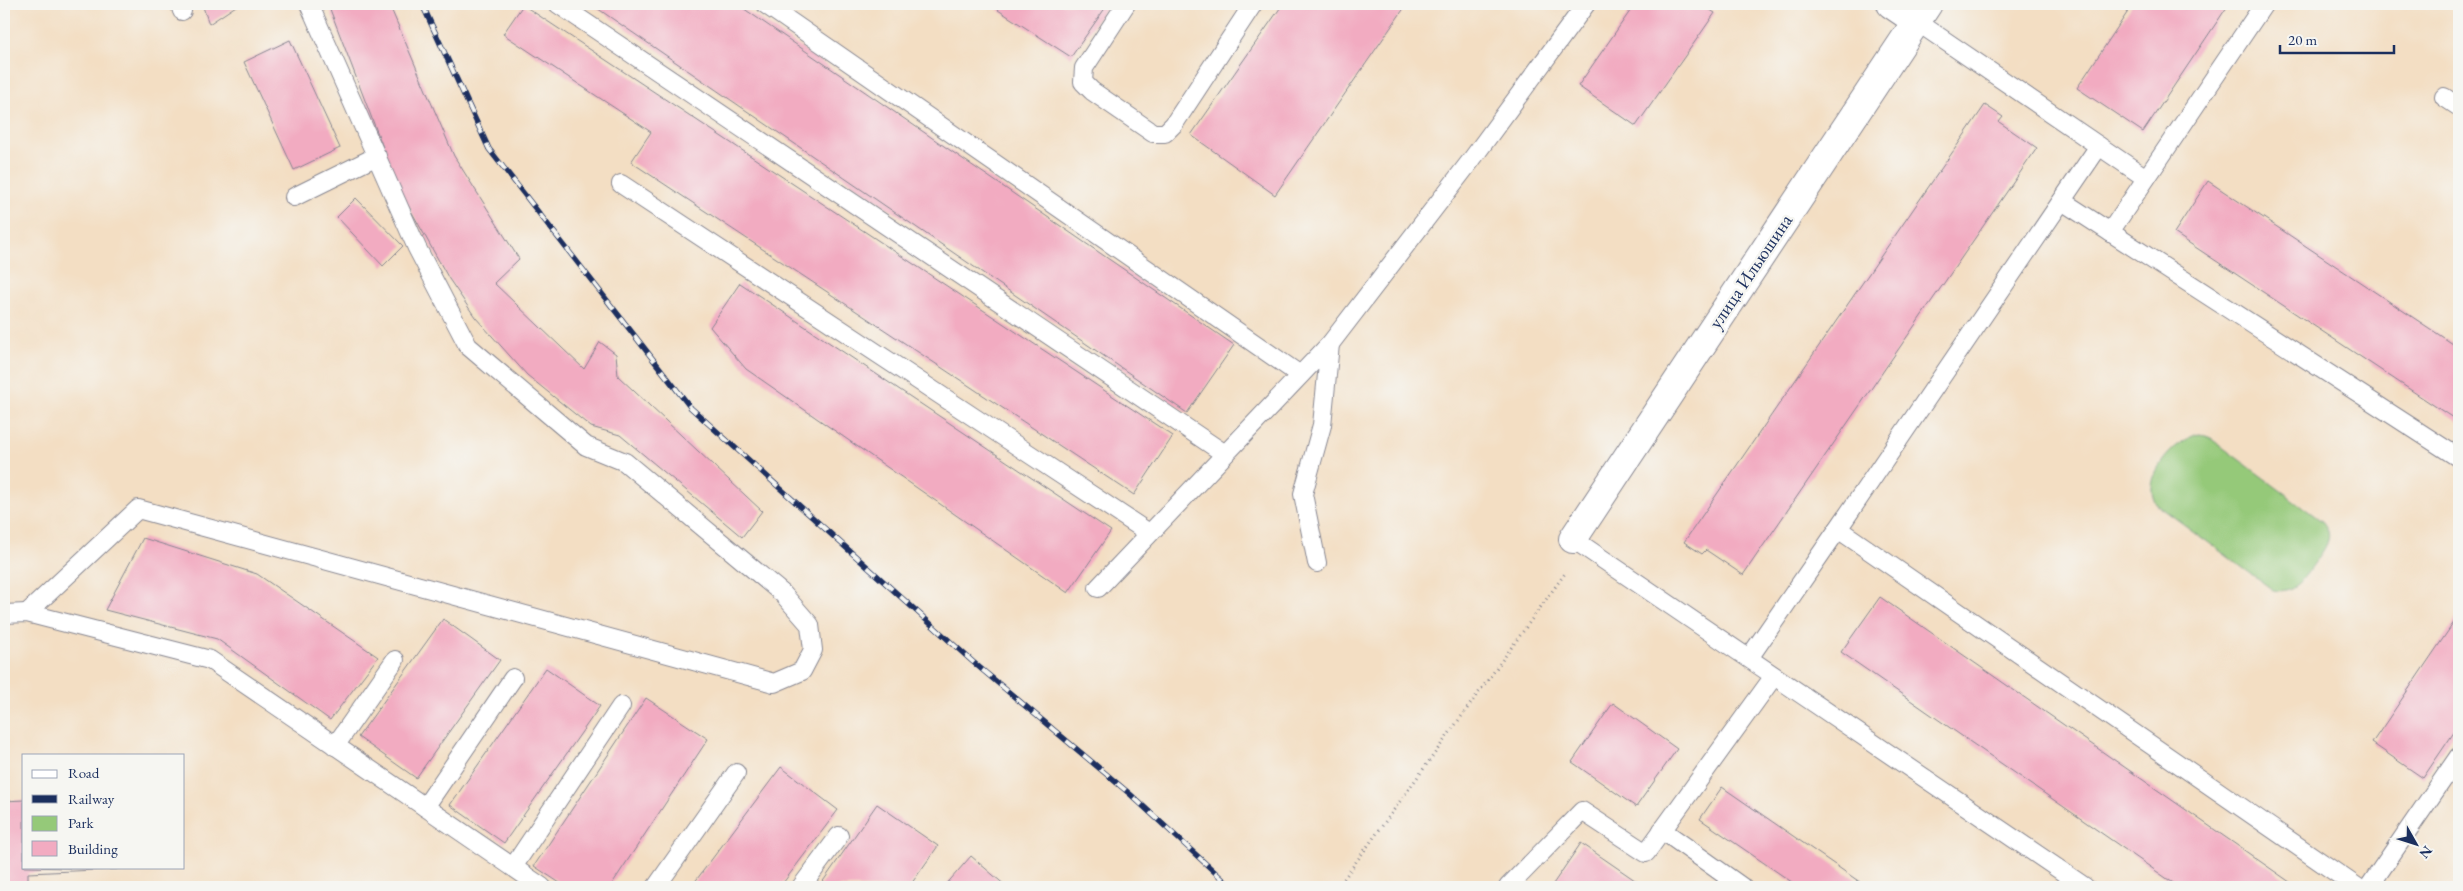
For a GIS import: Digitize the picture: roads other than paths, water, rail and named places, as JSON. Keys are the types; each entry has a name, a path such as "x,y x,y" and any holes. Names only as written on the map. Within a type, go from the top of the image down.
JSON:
{"street":[{"path":"1891,4 1922,12"},
{"name":"улица Ильюшина","path":"1573,540 1922,12"}],"lane":[{"path":"27,614 138,509 774,683 802,671 813,650 810,625 783,594 625,462 586,446 468,346 418,248 309,4"},
{"path":"558,4 1225,454"},
{"path":"765,4 1300,375"},
{"path":"1126,4 1084,68 1083,82 1092,91 1153,133 1165,133 1174,124 1253,4"},
{"path":"1098,588 1330,344 1472,159 1586,4"},
{"path":"2110,232 2264,4"},
{"path":"1922,12 2099,146 2146,178"},
{"path":"2444,97 2459,107"},
{"path":"1749,658 2099,146"},
{"path":"294,198 377,156"},
{"path":"621,184 1149,533"},
{"path":"2062,201 2459,458"},
{"path":"1317,563 1303,494 1322,425 1330,344"},
{"path":"1838,529 2357,887"},
{"path":"1573,540 2085,887"},
{"path":"4,614 27,614 210,660 542,887"},
{"path":"335,746 395,660"},
{"path":"1508,887 1582,811 1646,853 1774,676"},
{"path":"425,807 513,678"},
{"path":"513,867 621,706"},
{"path":"2369,887 2459,756"},
{"path":"656,887 736,774"},
{"path":"1662,830 1742,887"},
{"path":"801,887 839,836"}],"railway":[{"path":"422,4 489,149 691,408 973,662 1130,794 1231,887"}]}
